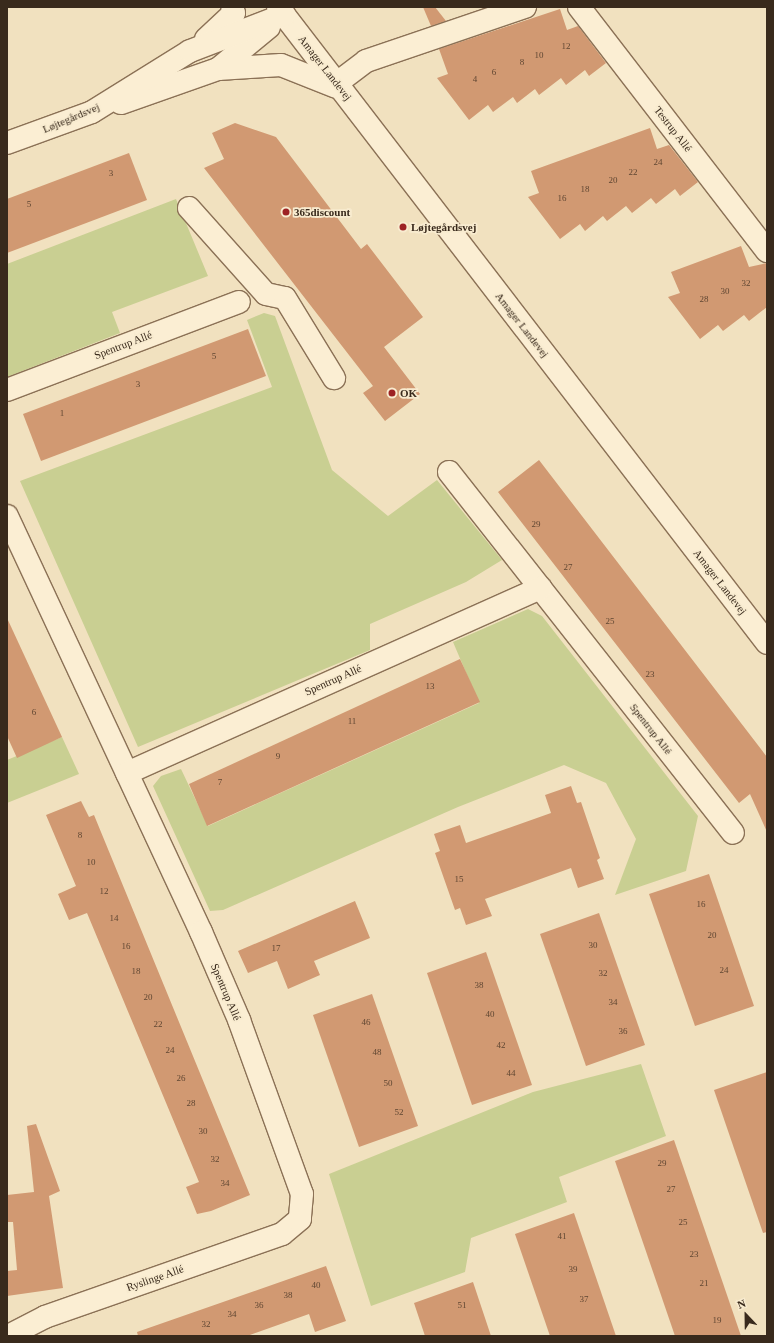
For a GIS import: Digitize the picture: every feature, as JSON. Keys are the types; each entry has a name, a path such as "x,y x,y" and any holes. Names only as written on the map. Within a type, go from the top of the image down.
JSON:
{"street":[{"path":"190,51 221,28 234,13 232,7"},
{"path":"92,112 178,86 218,70 281,65 339,86 366,61 524,7"},
{"name":"Testrup Allé","path":"579,7 767,251"},
{"path":"218,70 281,11"},
{"name":"Løjtegårdsvej","path":"7,143 92,112 190,51 281,11"},
{"name":"Amager Landevej","path":"281,11 767,643"},
{"path":"189,208 266,294 285,298 334,378"},
{"name":"Spentrup Allé","path":"7,390 239,302"},
{"name":"Spentrup Allé","path":"449,472 733,833"},
{"name":"Spentrup Allé","path":"7,516 127,773 239,1020 302,1194 300,1218"},
{"name":"Spentrup Allé","path":"127,773 540,588"},
{"name":"Ryslinge Allé","path":"8,1336 45,1317 282,1234 300,1218"}],"green space":[{"path":"176,199 208,276 112,312 120,333 7,377 7,264"},
{"path":"264,313 275,316 332,470 388,516 437,480 502,560 466,582 370,624 370,650 138,747 20,481 272,387 247,320"},
{"path":"528,609 542,616 698,816 686,871 615,895 636,839 606,783 564,765 458,807 223,910 210,911 153,786 161,776 181,769 208,826 479,703 453,642"},
{"path":"62,737 79,774 7,803 7,760"},
{"path":"641,1064 666,1136 559,1177 567,1202 471,1238 465,1272 371,1306 329,1174 533,1092"}],"building":[{"path":"423,7 435,7 446,21 431,26"},
{"path":"560,9 567,30 578,26 606,63 589,76 585,70 566,85 561,78 539,95 535,89 517,103 513,97 493,112 488,105 469,120 437,78 448,74 439,49"},
{"name":"365discount","path":"235,123 276,137 361,249 367,244 423,317 384,347 420,394 385,421 363,393 373,386 204,168 224,159 212,133"},
{"path":"650,128 657,149 669,145 698,182 680,196 675,189 656,204 651,198 632,213 626,206 607,221 603,216 585,231 580,224 560,239 528,197 539,193 531,171"},
{"path":"129,153 147,200 7,253 7,199"},
{"path":"741,246 749,267 767,263 767,307 749,321 744,315 723,331 718,325 700,339 668,297 680,293 671,272"},
{"path":"248,329 266,376 41,461 23,414"},
{"path":"539,460 767,757 767,832 750,794 739,803 498,492"},
{"path":"7,618 62,737 17,758 7,736"},
{"path":"460,659 480,702 207,826 189,784"},
{"path":"571,786 577,803 581,802 600,858 597,860 604,879 578,888 571,868 485,899 492,916 466,925 460,908 455,910 435,853 440,851 434,834 460,825 466,843 551,813 545,795"},
{"path":"81,801 89,817 94,815 250,1195 211,1211 197,1214 186,1187 199,1182 87,913 69,920 58,894 76,886 46,815"},
{"path":"709,874 754,1006 695,1026 649,894"},
{"path":"355,901 370,938 314,961 320,975 288,989 277,961 248,973 238,951"},
{"path":"599,913 645,1045 586,1066 540,934"},
{"path":"486,952 532,1085 472,1105 427,973"},
{"path":"372,994 418,1126 359,1147 313,1015"},
{"path":"767,1072 767,1232 763,1233 714,1090"},
{"path":"36,1124 60,1191 49,1196 63,1288 7,1296 7,1271 17,1270 13,1222 7,1222 7,1195 34,1192 27,1126"},
{"path":"674,1140 741,1336 675,1336 615,1161"},
{"path":"574,1213 616,1336 550,1336 515,1234"},
{"path":"326,1266 346,1321 315,1332 309,1314 247,1336 138,1336 137,1332"},
{"path":"473,1282 491,1336 425,1336 414,1303"}],"place":[{"name":"365discount","path":"286,212"},
{"name":"Løjtegårdsvej","path":"403,227"},
{"name":"OK","path":"392,393"}]}
